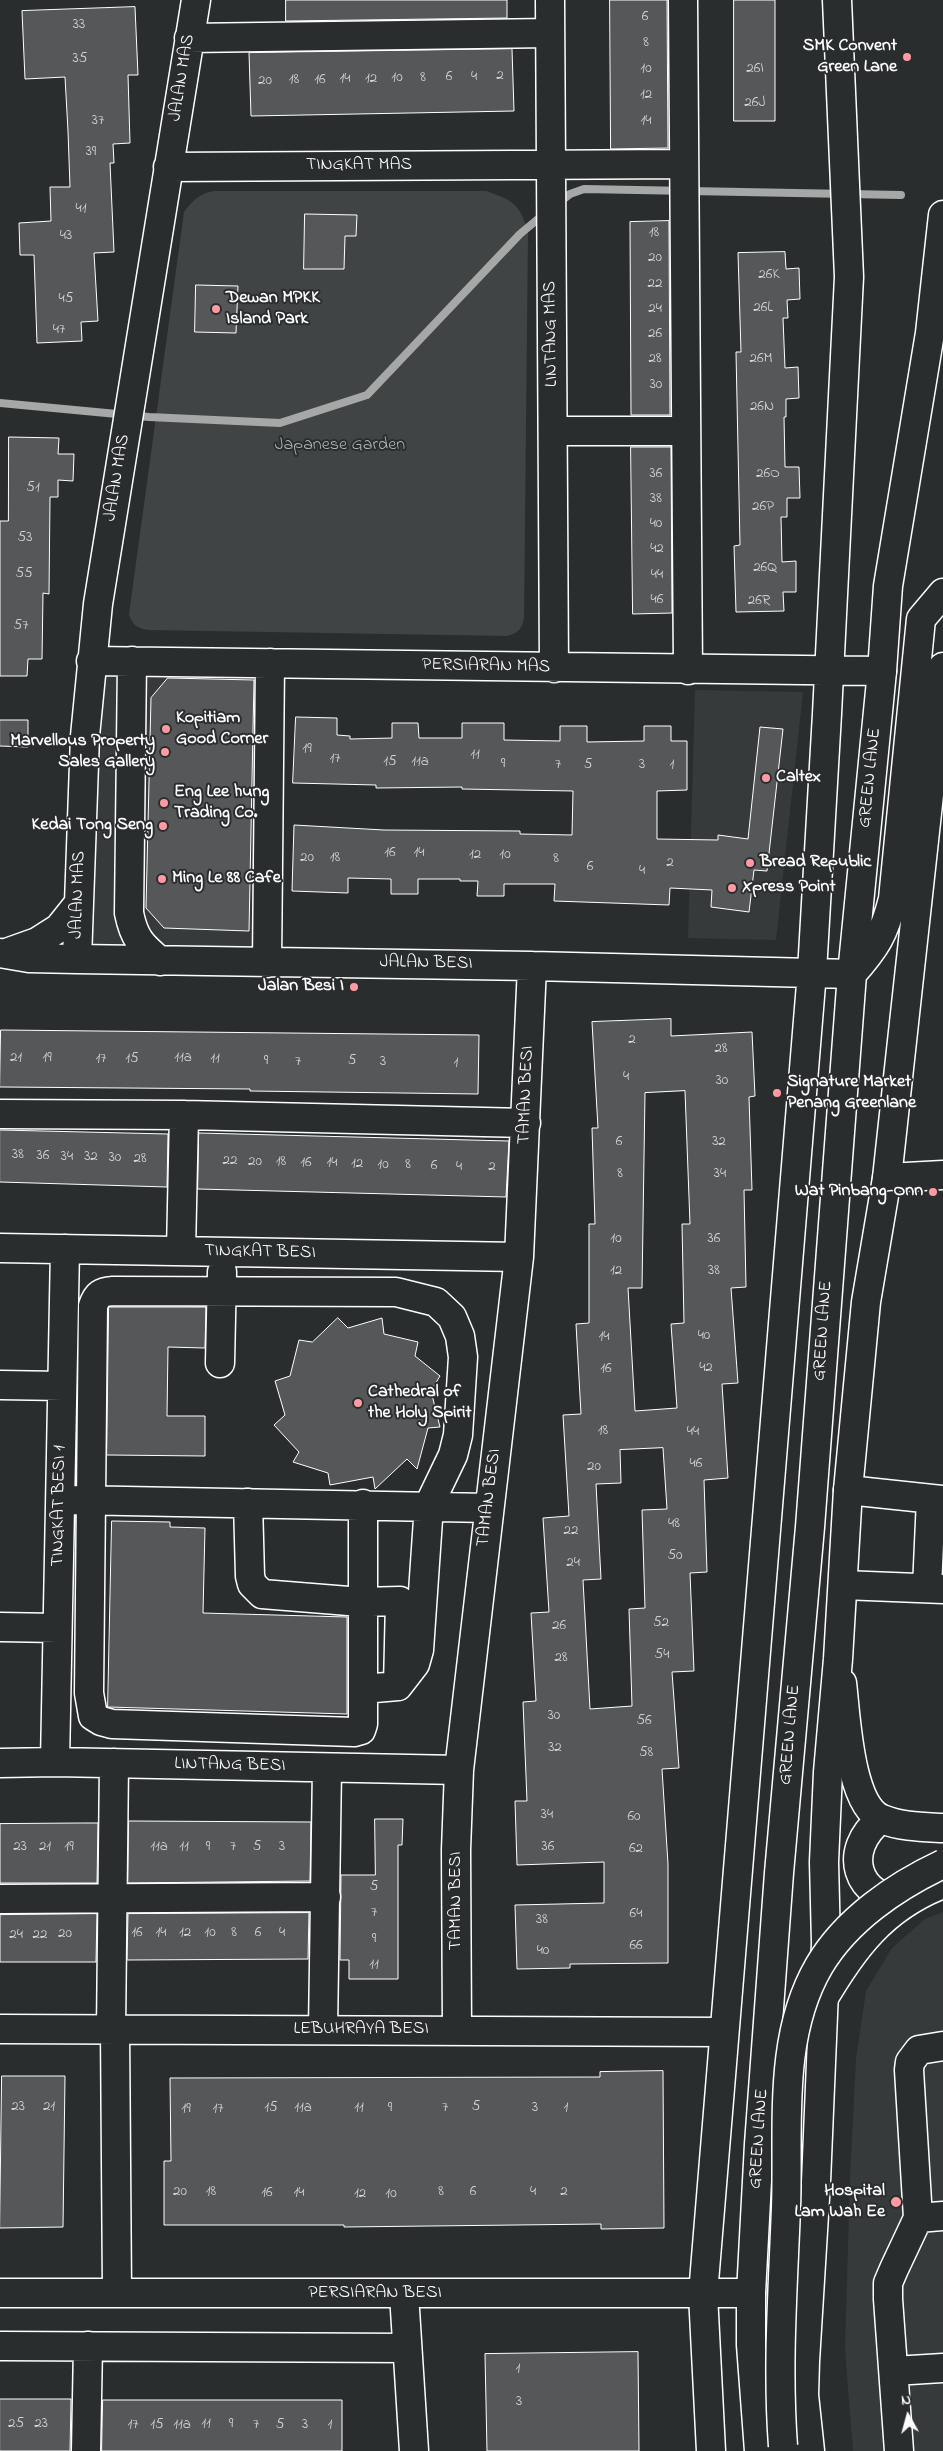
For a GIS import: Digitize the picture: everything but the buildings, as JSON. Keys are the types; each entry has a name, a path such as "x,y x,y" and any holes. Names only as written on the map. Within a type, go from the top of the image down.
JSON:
{"main road":[{"name":"JALAN MAS","path":"77,959 85,736 98,604 196,0"},
{"name":"LINTANG MAS","path":"550,0 549,165 554,668"},
{"path":"683,0 688,670"},
{"path":"711,2451 703,2294 723,2032 747,1776 812,972 829,670 849,277 837,0"},
{"path":"189,38 550,33"},
{"name":"TINGKAT MAS","path":"168,167 549,165 684,168"},
{"name":"GREEN LANE","path":"775,2449 751,2345 751,2294 759,2144 779,1872 810,1527 852,974 882,671 888,586 930,333 943,215"},
{"path":"553,431 685,431"},
{"path":"852,974 874,948 886,924 893,899 921,619 943,593"},
{"name":"PERSIARAN MAS","path":"91,661 882,671"},
{"path":"132,662 130,913 132,928 140,944 160,961"},
{"path":"267,963 270,663"},
{"path":"810,2451 804,2395 816,2182 822,2001 826,1943 824,1862 826,1802 838,1659 848,1490 866,1302 888,1178 943,667"},
{"path":"4,953 37,942 59,928 79,903"},
{"name":"JALAN BESI","path":"4,953 29,958 532,966 852,974"},
{"name":"TAMAN BESI","path":"457,2031 456,1850 459,1770 520,1257 532,966"},
{"path":"0,1114 184,1115 526,1124"},
{"path":"181,1251 184,1115"},
{"path":"888,1178 943,1175"},
{"name":"TINGKAT BESI","path":"0,1248 520,1257"},
{"name":"TINGKAT BESI 1","path":"55,1762 65,1249"},
{"path":"220,1363 222,1283"},
{"path":"363,1504 361,1602 363,1724 361,1730 354,1732 112,1724 101,1721 93,1716 89,1693 93,1306 96,1297 103,1292 222,1283 396,1292 436,1302 452,1317 460,1336 463,1357 458,1436 453,1455 429,1505 419,1650 415,1664 398,1686 363,1689"},
{"path":"0,1385 62,1386"},
{"path":"843,1585 935,1589 937,1500 848,1490"},
{"path":"61,1499 429,1505 489,1508"},
{"path":"248,1503 250,1576 256,1589 269,1596 361,1602 400,1601 398,1686"},
{"path":"0,1627 57,1628"},
{"path":"838,1659 855,1780 867,1805 881,1819 908,1825 943,1828"},
{"name":"LINTANG BESI","path":"0,1763 55,1762 459,1770"},
{"path":"114,1763 113,2030 117,2293"},
{"path":"323,2030 328,1768"},
{"path":"881,1819 868,1828 860,1842 858,1857 860,1872 867,1885 879,1896 893,1901 909,1901"},
{"path":"775,2449 780,2406 780,2345 788,2104 794,2029 808,1988 832,1947 882,1900 908,1882 943,1864"},
{"path":"822,2001 851,1952 866,1936 909,1901 943,1884"},
{"path":"0,1899 326,1897"},
{"name":"LEBUHRAYA BESI","path":"0,2029 723,2032"},
{"path":"899,2451 888,2283 931,2217 910,2062 919,2050 943,2046"},
{"name":"PERSIARAN BESI","path":"0,2293 751,2294"},
{"path":"404,2294 414,2451"},
{"path":"0,2346 407,2348"},
{"path":"86,2451 88,2346"},
{"path":"894,2371 943,2368"}],"shaded area":[{"path":"91,661 270,663 267,963 77,959"},
{"path":"695,690 803,692 776,940 688,938"},
{"name":"Hospital Lam Wah Ee","path":"943,1912 943,2451 853,2451 845,2349 856,2059 866,1991 892,1948 925,1919"}],"green space":[{"name":"Japanese Garden","path":"214,191 486,191 509,201 518,209 528,232 524,618 521,628 517,632 507,636 148,630 138,627 133,623 129,614 184,212 197,198"}],"waterway":[{"path":"557,204 570,194 584,189 901,195"},
{"path":"0,403 149,417 280,423 367,395 520,234 544,214"}],"place":[{"name":"SMK Convent Green Lane","path":"907,57"},
{"name":"Dewan MPKK Island Park","path":"216,309"},
{"name":"Kopitiam Good Corner","path":"166,729"},
{"name":"Marvellous Property Sales Gallery","path":"165,752"},
{"name":"Caltex","path":"766,778"},
{"name":"Eng Lee hung Trading Co.","path":"164,803"},
{"name":"Kedai Tong Seng","path":"163,826"},
{"name":"Bread Republic","path":"750,863"},
{"name":"Ming Le 88 Cafe","path":"162,879"},
{"name":"Xpress Point","path":"732,888"},
{"name":"Jalan Besi I","path":"354,987"},
{"name":"Signature Market Penang Greenlane","path":"777,1093"},
{"name":"Wat Pinbang-Onn","path":"933,1192"},
{"name":"Cathedral of the Holy Spirit","path":"358,1403"},
{"name":"Hospital Lam Wah Ee","path":"896,2202"}]}
